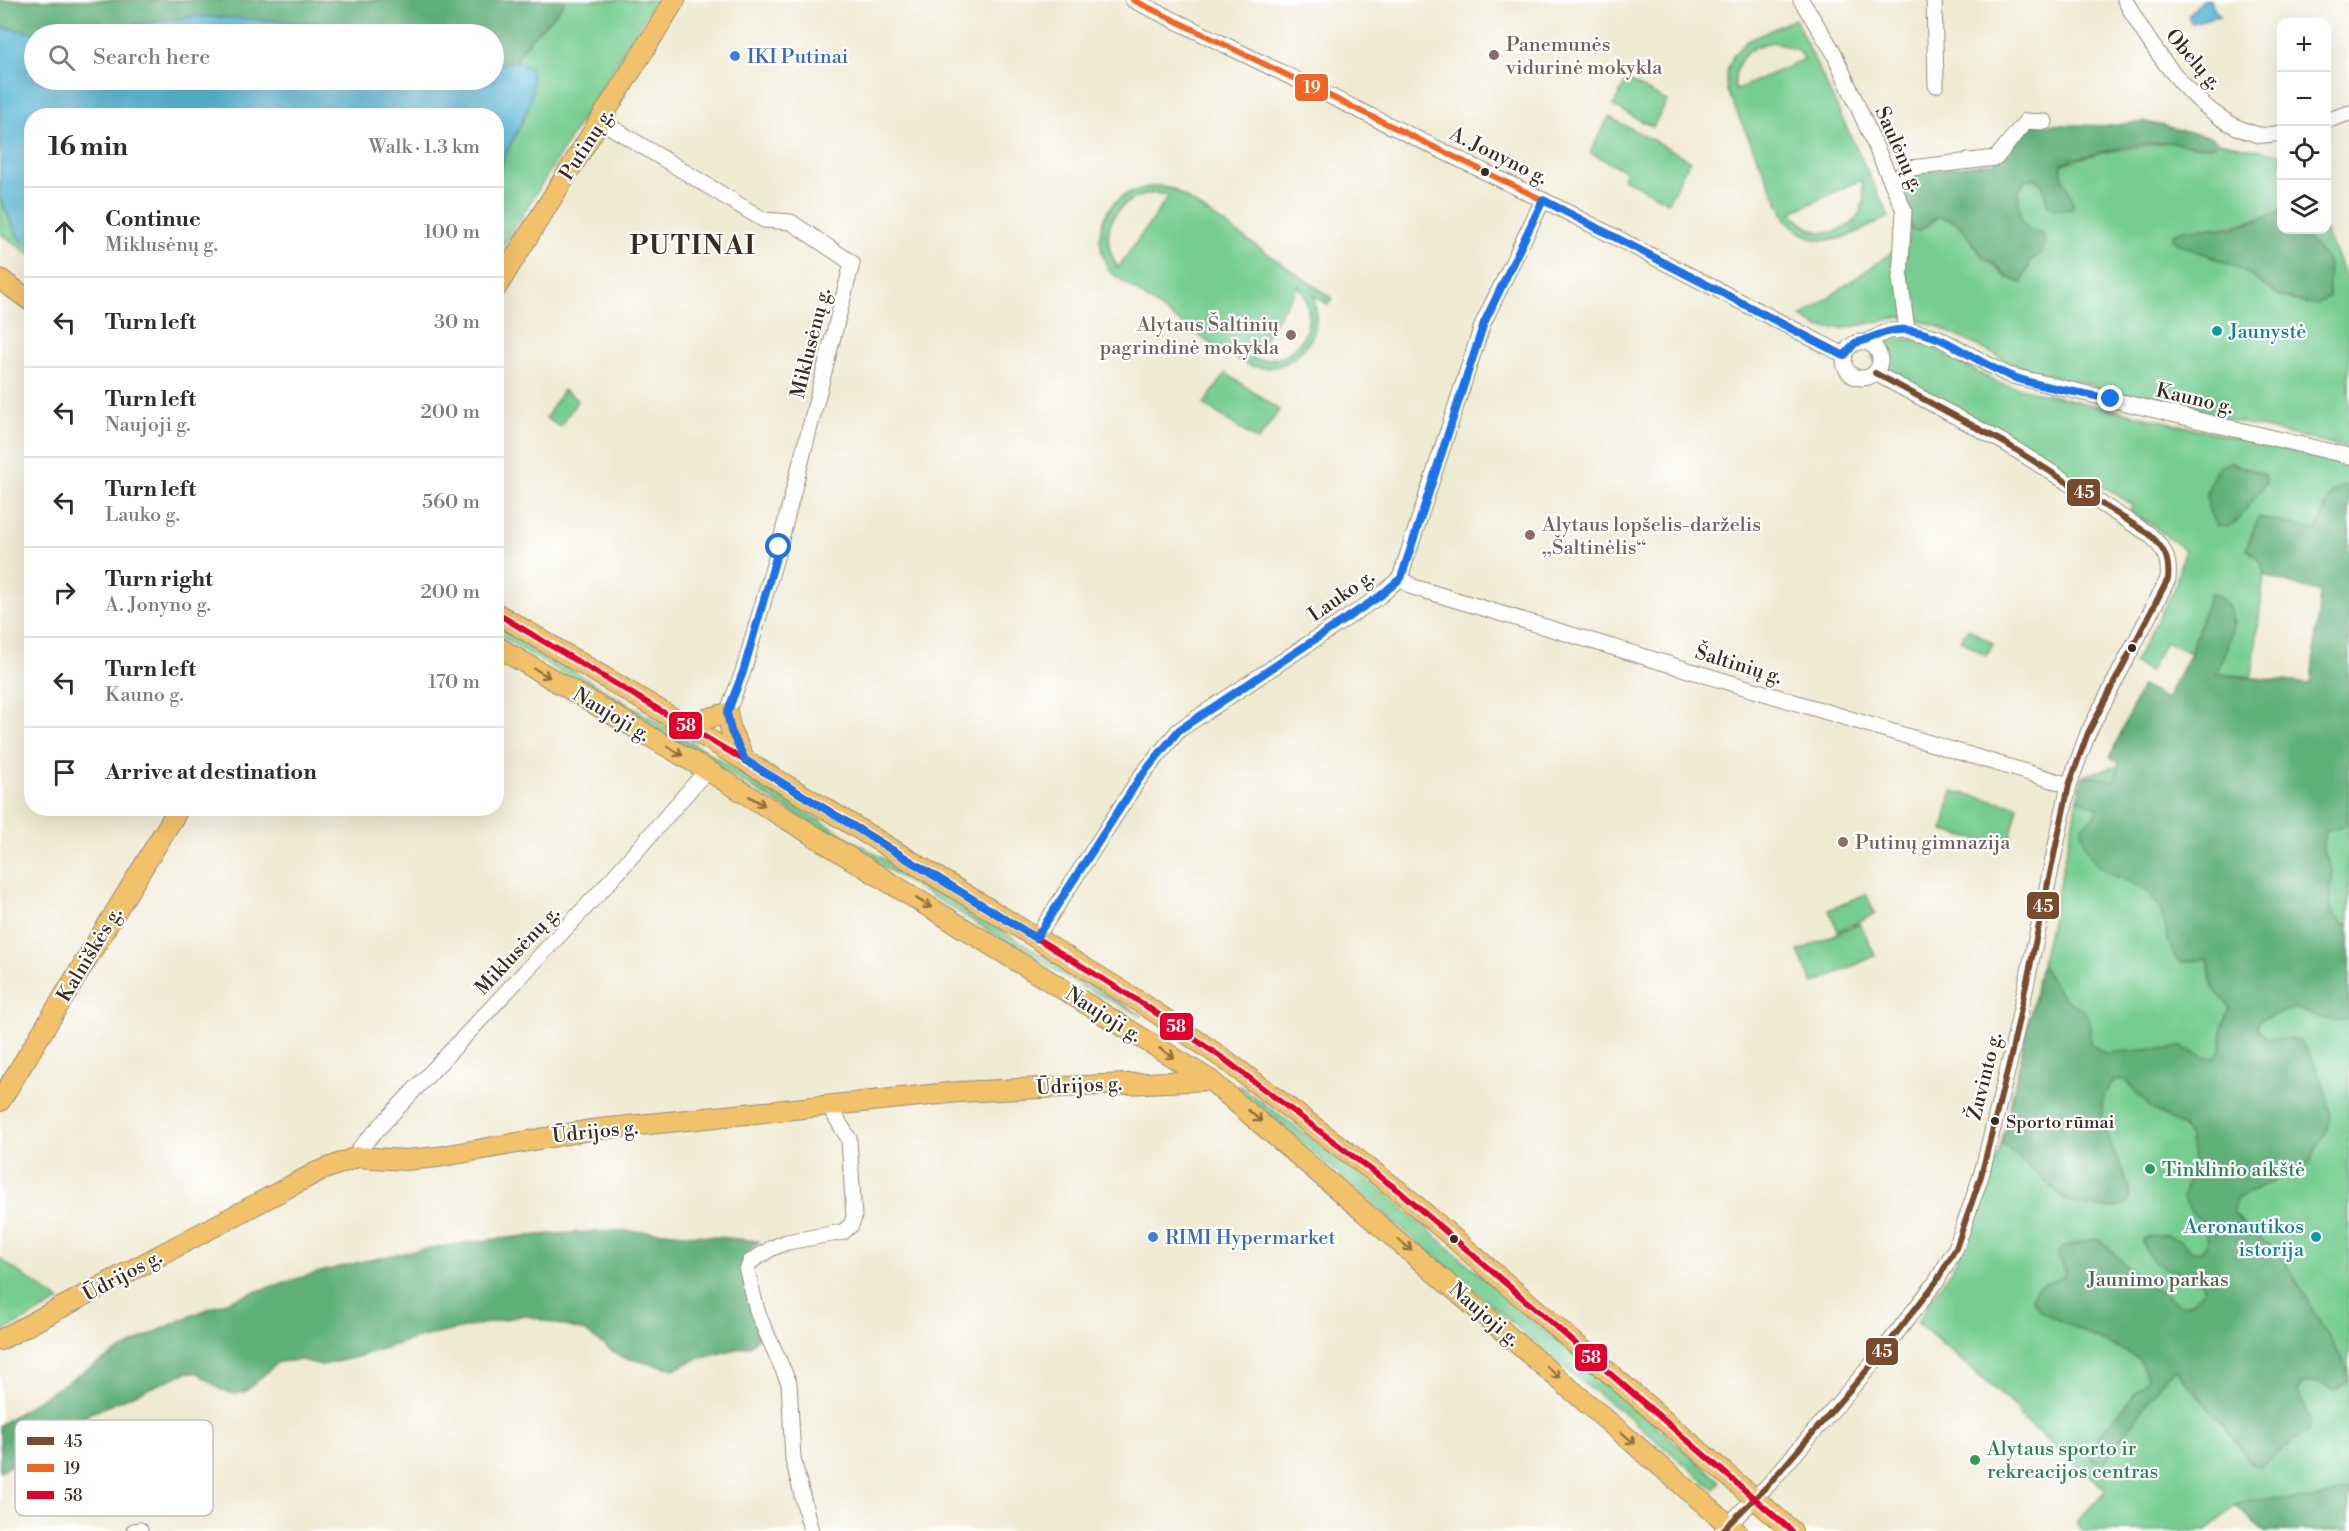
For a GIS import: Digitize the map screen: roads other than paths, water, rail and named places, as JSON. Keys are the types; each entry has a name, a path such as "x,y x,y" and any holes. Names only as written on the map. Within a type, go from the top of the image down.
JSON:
{"main road":[{"name":"Putinų g.","path":"504,275 675,0"},
{"path":"0,279 24,296"},
{"name":"Naujoji g.","path":"504,618 745,760 1036,938 1140,1002 1224,1059 1399,1191 1792,1531"},
{"name":"Naujoji g.","path":"504,651 707,770 1210,1080 1729,1529"},
{"path":"685,725 727,713 731,731 745,760"},
{"name":"Kalniškės g.","path":"0,1101 174,816"},
{"path":"1210,1080 1224,1059"},
{"name":"Ūdrijos g.","path":"0,1340 317,1172 357,1157 405,1160 438,1157 590,1130 959,1092 1210,1080"}],"street":[{"name":"A. Jonyno g.","path":"1133,0 1543,200 1844,356"},
{"name":"Saulėnų g.","path":"1800,0 1833,51 1904,210 1900,278 1907,330"},
{"path":"1934,0 1936,85"},
{"name":"Obelų g.","path":"2125,0 2158,52 2193,95 2232,125 2261,135 2277,133"},
{"path":"2331,119 2349,113"},
{"name":"Miklusėnų g.","path":"601,121 764,220 791,222 852,263 779,547 743,672 727,713"},
{"path":"1892,182 1911,168 1996,158 2026,121 2045,122"},
{"name":"Lauko g.","path":"1036,938 1141,776 1179,730 1380,596 1401,578 1484,323 1543,200"},
{"name":"Kauno g.","path":"1866,342 1888,331 1907,330 1937,337 2008,375 2349,456"},
{"path":"1866,342 1879,352 1880,363 1875,373 1863,378 1851,375 1844,367 1844,356 1850,346 1866,342"},
{"name":"Žuvinto g.","path":"1729,1529 1905,1325 1936,1282 1956,1248 1981,1176 2007,1075 2068,785 2088,733 2168,579 2168,558 2163,547 2149,534 2005,444 1875,373"},
{"name":"Šaltinių g.","path":"1401,578 1413,587 2068,785"},
{"name":"Miklusėnų g.","path":"357,1157 359,1149 611,880 707,770"},
{"path":"811,1531 794,1459 789,1383 758,1314 747,1270 750,1262 772,1248 786,1242 843,1232 851,1225 854,1217 849,1139 829,1106"}],"water":[{"path":"2202,0 2210,0 2219,16 2191,23 2188,16"},
{"path":"197,16 341,24 137,24"},
{"path":"0,27 24,31 24,90 504,90 504,63 516,60 530,68 533,80 526,114 504,158 504,108 24,108 24,241 18,237 0,198"}],"place":[{"name":"Panemunės vidurinė mokykla","path":"1494,55"},
{"name":"IKI Putinai","path":"735,56"},
{"name":"Jaunystė","path":"2217,331"},
{"name":"Alytaus Šaltinių pagrindinė mokykla","path":"1291,335"},
{"name":"Alytaus lopšelis-darželis „Šaltinėlis“","path":"1530,535"},
{"name":"Putinų gimnazija","path":"1843,842"},
{"name":"Sporto rūmai","path":"1995,1121"},
{"name":"Tinklinio aikštė","path":"2150,1169"},
{"name":"RIMI Hypermarket","path":"1153,1237"},
{"name":"Aeronautikos istorija","path":"2316,1237"},
{"name":"Alytaus sporto ir rekreacijos centras","path":"1975,1460"}],"district":[{"name":"PUTINAI","path":"693,245"}],"park label":[{"name":"Jaunimo parkas","path":"2158,1279"}]}
